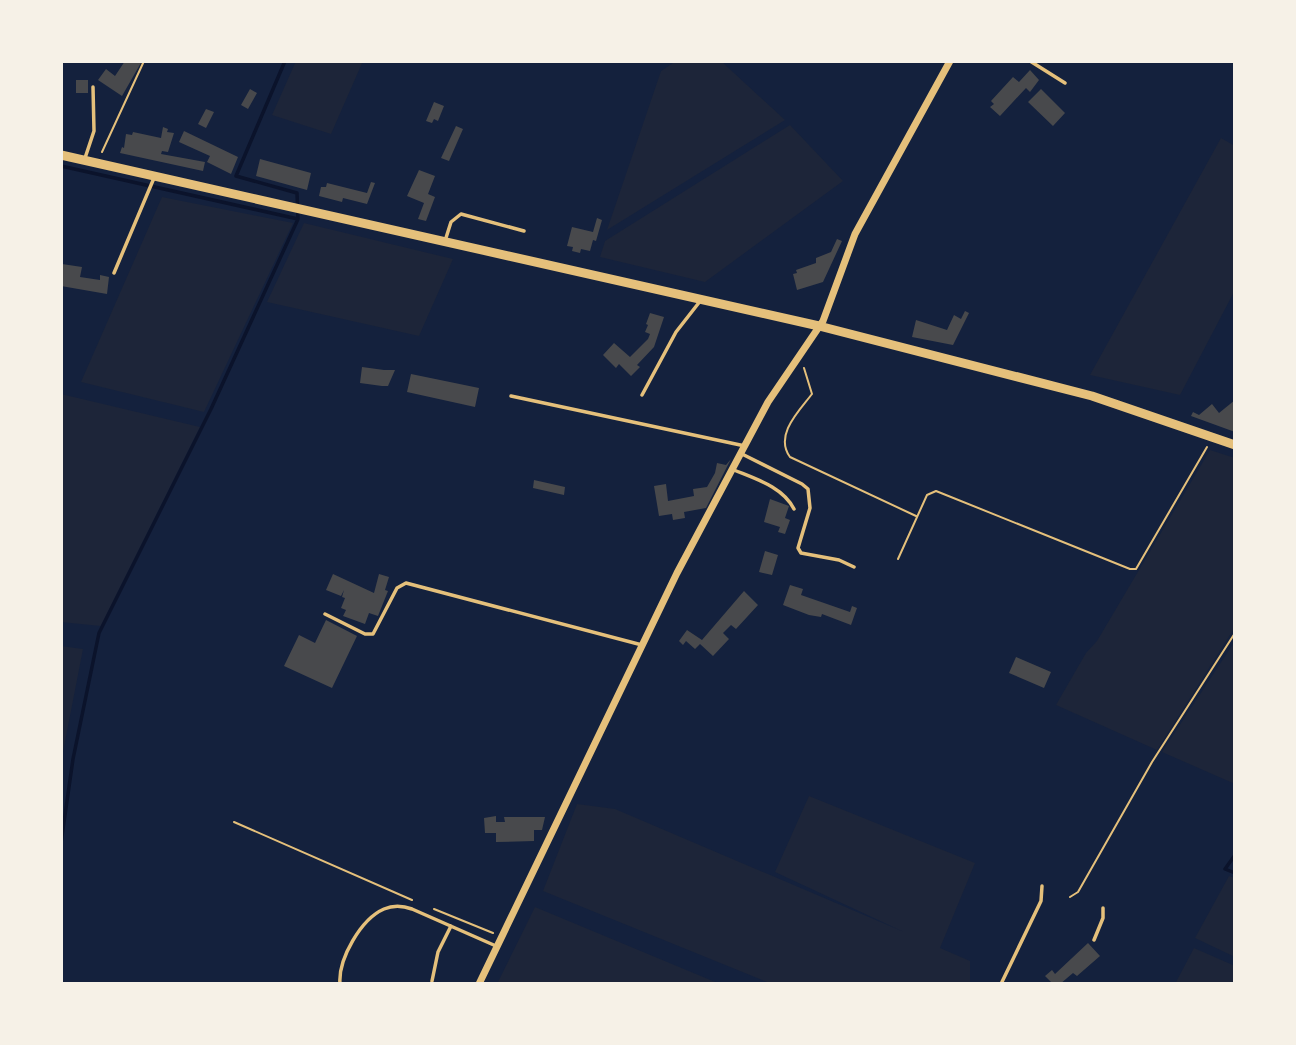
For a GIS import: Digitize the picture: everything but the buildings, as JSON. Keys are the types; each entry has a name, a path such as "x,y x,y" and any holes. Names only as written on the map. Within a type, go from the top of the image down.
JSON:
{"street":[{"path":"479,984 642,645 768,402 823,321 855,234 950,61"},
{"path":"61,155 702,299 1092,396 1235,445"}],"lane":[{"path":"1030,61 1065,83"},
{"path":"84,160 93,131 93,87"},
{"path":"114,273 155,176"},
{"path":"445,241 451,222 461,214 524,231"},
{"path":"642,395 676,332 702,299"},
{"path":"511,396 743,449 808,489 810,508 798,548 801,553 839,560 854,566"},
{"path":"732,470 779,490 794,509"},
{"path":"325,614 365,634 373,634 397,588 406,583 642,645"},
{"path":"1001,984 1041,901 1042,886"},
{"path":"340,984 340,973 353,940 365,923 385,908 402,906 412,909 496,946"},
{"path":"1094,940 1103,908"},
{"path":"432,981 438,952 451,926"}],"path":[{"path":"99,163 103,147 144,61"},
{"path":"799,355 811,394 786,430 786,451 790,457 902,511 918,516"},
{"path":"898,559 927,495 936,491 1130,569 1136,569 1212,437"},
{"path":"1070,897 1078,892 1152,762 1235,633"},
{"path":"234,822 421,904"},
{"path":"432,908 500,937"}],"shaded area":[{"path":"296,61 363,61 331,134 272,115"},
{"path":"676,61 721,61 785,120 607,230 661,71"},
{"path":"790,125 843,181 705,282 600,257 605,241"},
{"path":"1221,138 1235,146 1235,290 1180,395 1090,375"},
{"path":"162,197 293,223 204,412 81,382"},
{"path":"304,223 453,259 419,336 267,302"},
{"path":"61,394 200,427 101,626 61,622"},
{"path":"1210,450 1235,458 1235,627 1157,750 1056,705"},
{"path":"1235,641 1235,784 1162,752"},
{"path":"61,646 83,649 62,757 61,757"},
{"path":"809,796 975,863 940,948 970,961 970,984 772,984 543,891 577,804 615,809 904,932 775,872"},
{"path":"1229,876 1235,878 1235,957 1195,938"},
{"path":"535,907 720,984 497,984"},
{"path":"1194,948 1235,966 1235,984 1175,984"}],"waterway":[{"path":"61,843 73,759 99,633 211,409 298,219 297,193 236,176 285,61"},
{"path":"61,166 298,219"},
{"path":"1235,855 1225,869 1235,873"}]}
